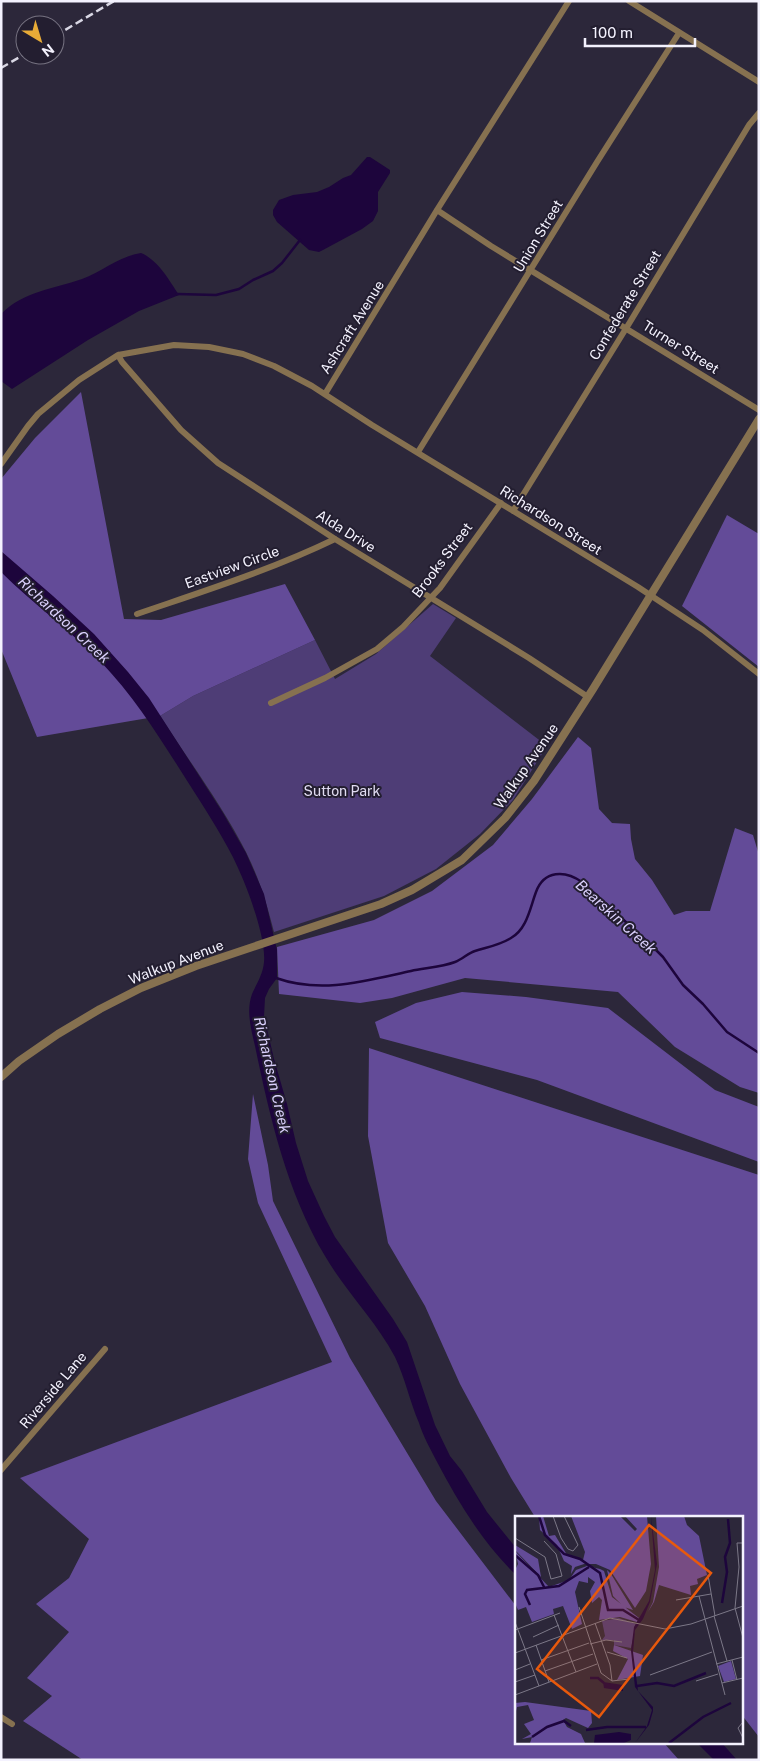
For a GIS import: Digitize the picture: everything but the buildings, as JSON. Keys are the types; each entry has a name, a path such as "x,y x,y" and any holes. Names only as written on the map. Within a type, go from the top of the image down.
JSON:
{"street":[{"name":"Ashcraft Avenue","path":"1,464 38,414 80,380 118,355 174,345 208,346 243,354 266,363 325,394 437,210 569,1"},
{"path":"629,1 759,82"},
{"name":"Union Street","path":"418,452 679,33"},
{"name":"Confederate Street","path":"513,511 759,113"},
{"name":"Turner Street","path":"437,210 492,246 759,410"},
{"name":"Alda Drive","path":"118,355 181,430 218,463 335,540 588,697"},
{"name":"Richardson Street","path":"325,394 372,425 650,596 710,635 759,674"},
{"name":"Walkup Avenue","path":"1,1077 19,1061 100,1009 162,978 381,904 412,890 462,860 511,811 534,781 588,697 759,419"},
{"name":"Brooks Street","path":"271,703 325,678 377,648 403,627 432,599 500,503"},
{"name":"Eastview Circle","path":"137,614 242,578 335,540"},
{"name":"Riverside Lane","path":"1,1470 105,1349"},
{"path":"1,1717 12,1724"}],"green space":[{"name":"Sutton Park","path":"433,604 456,618 430,656 547,746 513,800 480,834 436,869 384,896 274,932 262,891 246,852 216,800 160,716 193,696 315,640 335,679 376,654"}],"shaded area":[{"path":"81,392 124,619 161,620 285,584 315,640 193,696 160,716 37,737 1,649 1,479 35,438"},
{"path":"727,515 759,534 759,667 682,606"},
{"path":"578,737 591,748 599,809 612,823 630,824 635,859 652,880 674,915 686,911 710,911 735,828 753,835 759,855 759,1093 740,1087 675,1047 618,992 465,978 392,998 360,1003 279,994 277,947 374,920 432,891 493,845 532,799"},
{"path":"462,992 526,997 608,1008 715,1090 759,1107 759,1162 537,1080 380,1038 375,1022 416,1003"},
{"path":"369,1048 759,1175 759,1737 742,1715 742,1516 534,1516 511,1478 460,1384 425,1306 388,1243 368,1136"},
{"path":"253,1094 268,1165 273,1201 350,1358 436,1501 515,1605 515,1744 665,1744 679,1760 83,1760 23,1721 52,1696 27,1678 69,1632 36,1604 69,1578 89,1539 20,1478 332,1362 258,1203 248,1159"}],"water":[{"path":"367,157 390,170 390,173 378,192 378,211 373,221 362,229 319,252 309,250 277,222 273,215 273,210 279,200 293,195 317,192 329,187 351,175"},
{"path":"141,253 158,265 179,295 139,311 88,340 12,389 1,381 1,314 10,306 29,295 82,279 125,257"},
{"name":"Richardson Creek","path":"1,551 94,634 128,672 149,698 223,813 246,853 264,894 277,950 277,978 265,998 264,1016 296,1143 308,1181 335,1237 407,1342 435,1425 450,1456 462,1471 487,1512 515,1547 515,1574 492,1549 453,1491 422,1433 395,1357 379,1331 333,1269 300,1206 281,1154 251,1027 249,1007 264,962 263,942 246,886 233,857 217,828 154,729 129,695 89,650 1,572"},
{"path":"698,1744 723,1744 737,1760 714,1760"}],"waterway":[{"path":"177,294 216,295 239,289 273,271 282,263 300,240"},
{"name":"Bearskin Creek","path":"276,978 310,985 343,984 455,962 472,952 494,946 511,938 524,924 536,892 544,879 556,874 569,875 582,882 650,944 663,957 683,985 703,1004 727,1032 759,1053"}],"railway":[{"path":"65,30 114,1"},
{"path":"1,68 15,60"}]}
